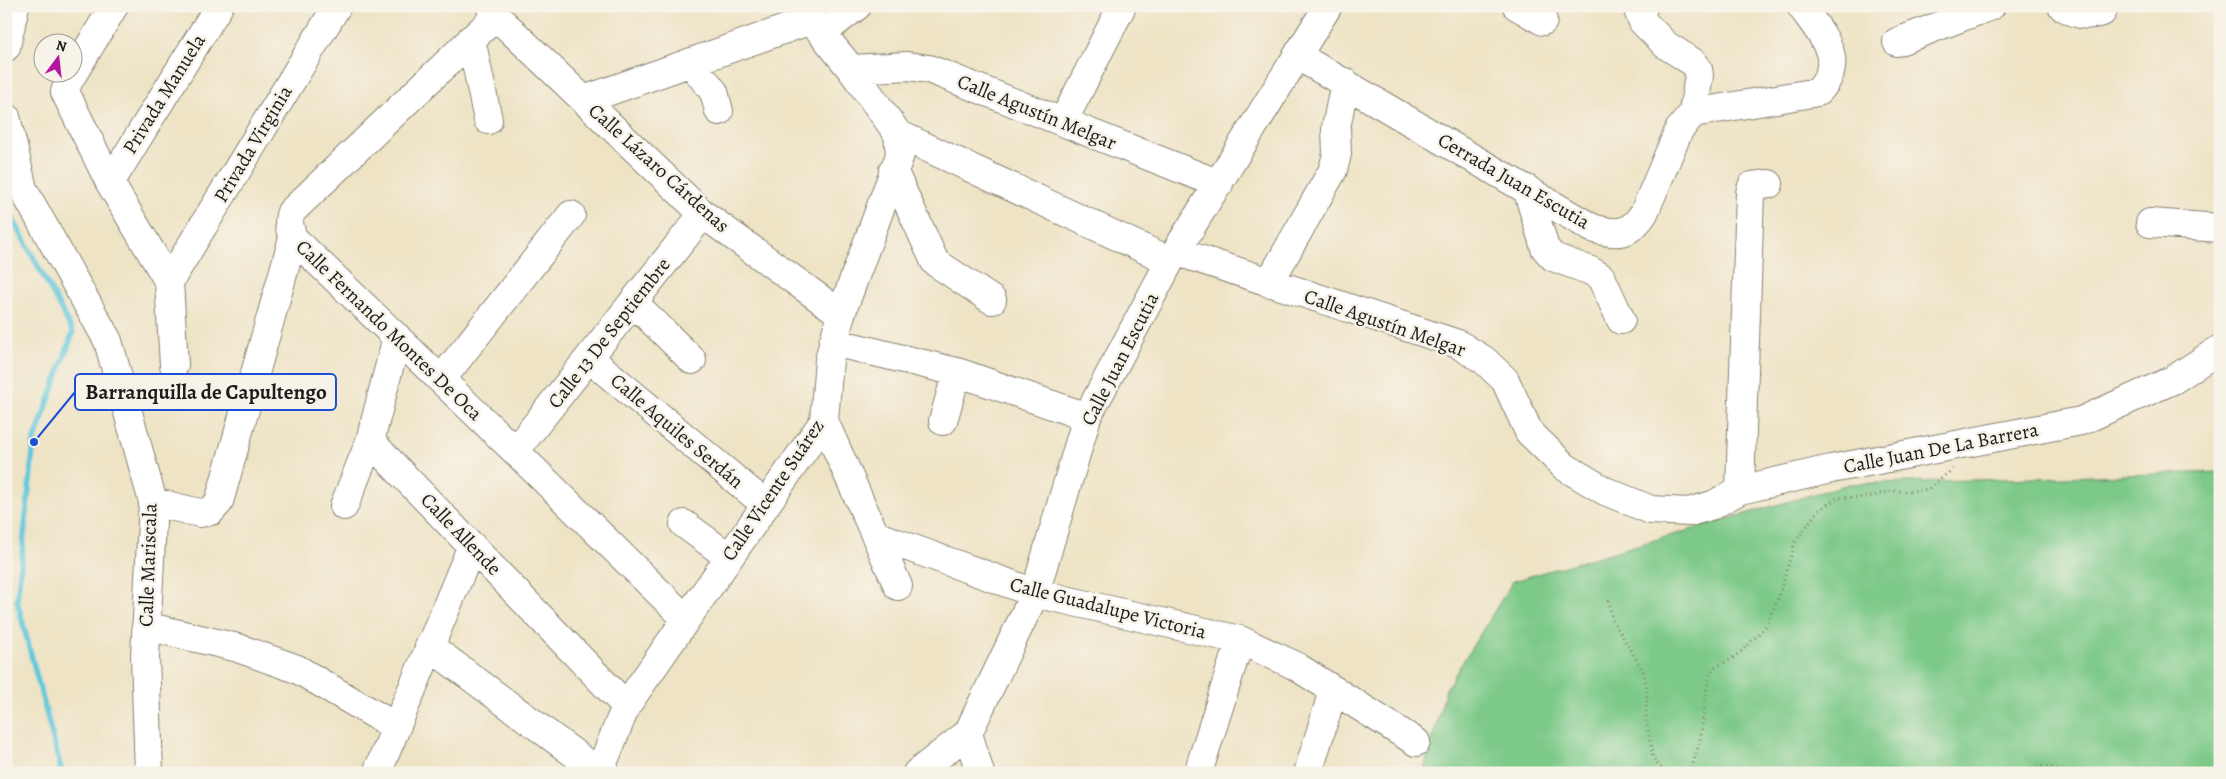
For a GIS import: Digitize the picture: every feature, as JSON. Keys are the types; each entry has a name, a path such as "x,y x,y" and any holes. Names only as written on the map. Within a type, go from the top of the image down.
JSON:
{"street":[{"path":"6,47 14,6"},
{"path":"114,6 68,82 65,92 110,183 169,282 174,366"},
{"name":"Privada Manuela","path":"110,183 219,6"},
{"name":"Privada Virginia","path":"169,282 337,6"},
{"path":"584,100 811,20 857,6"},
{"path":"1063,122 1122,6"},
{"name":"Calle Juan Escutia","path":"917,773 968,733 1036,594 1087,417 1174,257 1328,6"},
{"path":"1517,6 1543,21"},
{"path":"1644,6 1639,13 1643,22 1666,45 1694,63 1698,69 1693,113 1818,92 1825,84 1832,58 1829,46 1802,6"},
{"path":"1897,42 1990,6"},
{"path":"2062,6 2076,14 2097,11"},
{"name":"Calle Fernando Montes De Oca","path":"493,11 471,39 291,212 288,218 293,238 515,451 686,619"},
{"name":"Calle Lázaro Cárdenas","path":"493,11 703,214 840,314"},
{"name":"Calle Agustín Melgar","path":"811,20 851,69 897,153 1174,257 1268,283 1458,344 1484,360 1505,380 1529,432 1565,467 1605,491 1651,510"},
{"path":"471,39 488,120"},
{"name":"Cerrada Juan Escutia","path":"1298,56 1592,228 1608,233 1623,232 1636,224 1644,213 1679,130 1693,113"},
{"path":"691,63 714,92 719,111"},
{"name":"Calle Agustín Melgar","path":"851,69 908,66 929,68 1219,184"},
{"path":"1268,283 1333,170 1337,154 1336,128 1345,82"},
{"name":"Calle Mariscala","path":"6,117 23,189 108,341 153,502 145,656 149,773"},
{"path":"897,153 935,262 992,300"},
{"name":"Calle Vicente Suárez","path":"599,772 626,706 824,421 828,360 840,314 897,153"},
{"path":"1740,490 1750,193 1752,186 1769,184"},
{"path":"1527,189 1545,248 1552,257 1591,271 1601,277 1622,320"},
{"name":"Calle 13 De Septiembre","path":"515,451 703,214"},
{"path":"441,380 571,215"},
{"path":"2150,223 2220,228"},
{"path":"153,502 200,513 211,511 219,502 293,238"},
{"path":"633,302 692,360"},
{"path":"344,506 370,441 397,337"},
{"path":"833,342 956,372 1087,417"},
{"name":"Calle Juan De La Barrera","path":"1651,510 1689,512 1713,505 1740,490 1831,469 2081,421 2173,380 2220,350"},
{"name":"Calle Aquiles Serdán","path":"589,358 766,505"},
{"path":"943,421 956,372"},
{"path":"824,421 898,586"},
{"name":"Calle Allende","path":"370,441 626,706"},
{"path":"684,524 729,557"},
{"name":"Calle Guadalupe Victoria","path":"875,535 1036,594 1240,640 1294,665 1416,742"},
{"path":"377,773 472,546"},
{"path":"146,626 238,648 297,669 396,727"},
{"path":"1198,773 1240,640"},
{"path":"430,646 599,772"},
{"path":"1308,773 1333,691"},
{"path":"968,733 980,773"}],"path":[{"path":"1690,773 1700,741 1706,688 1711,672 1716,666 1730,660 1743,650 1766,626 1779,596 1795,542 1818,511 1837,498 1868,497 1891,491 1913,492 1928,489 1941,480 1957,464"},
{"path":"1609,600 1612,619 1644,673 1647,688 1646,719 1653,758 1665,773"},
{"path":"2018,773 2027,768 2042,765 2071,773"}],"green space":[{"path":"2220,472 2220,773 1423,773 1446,689 1513,581 1849,484"}],"waterway":[{"path":"6,206 73,332 34,442 17,601 62,773"}],"place":[{"name":"Barranquilla de Capultengo","path":"34,442"}]}
